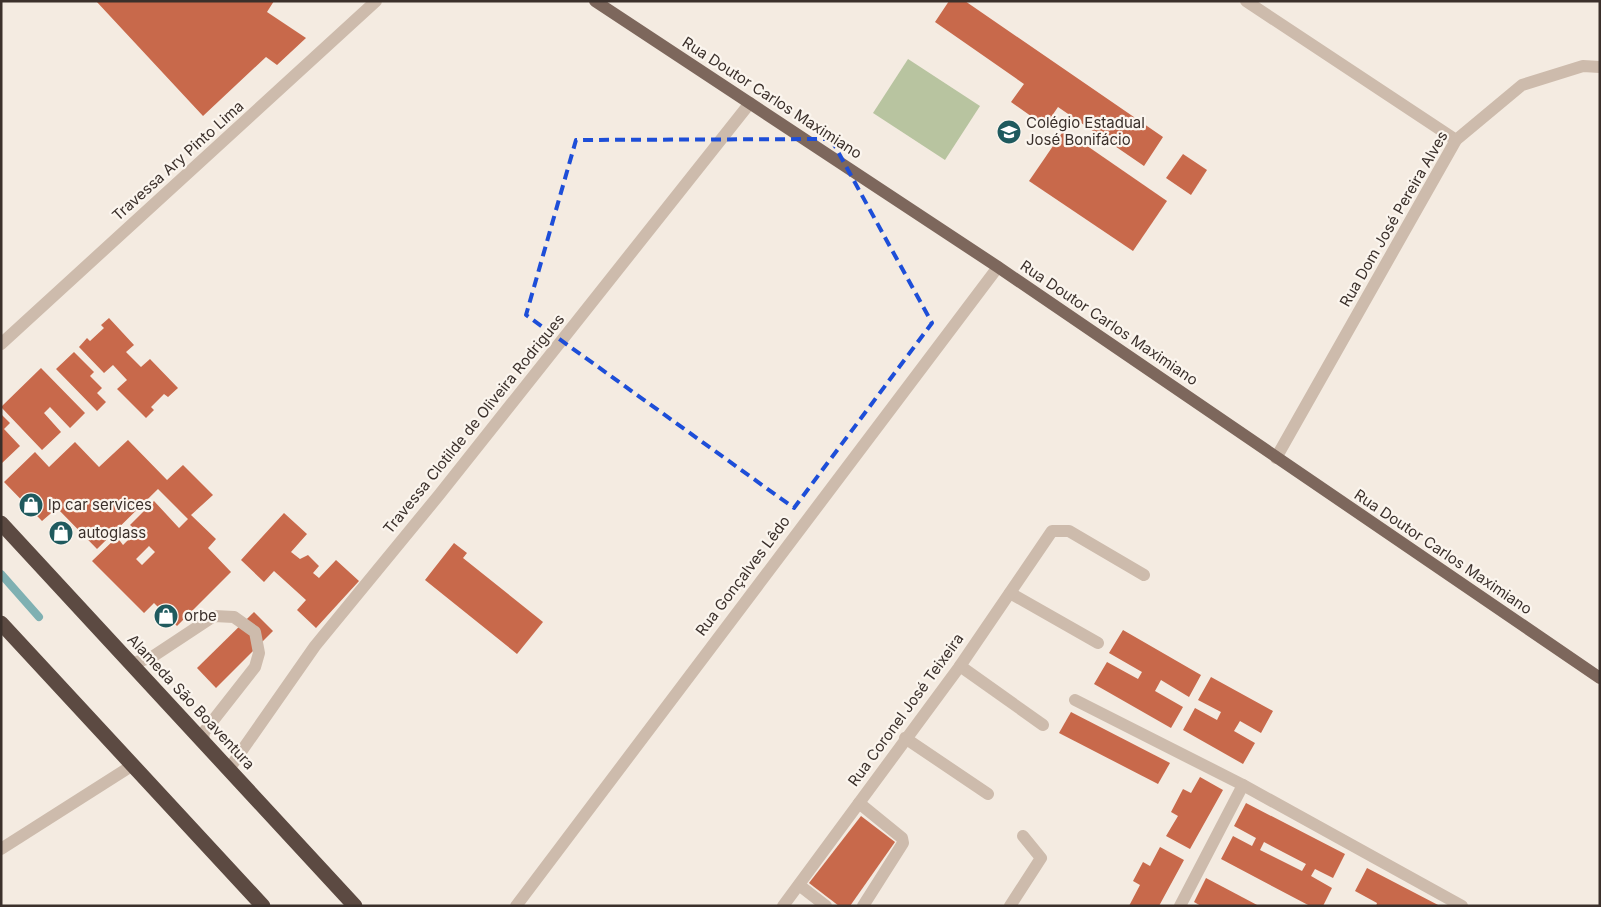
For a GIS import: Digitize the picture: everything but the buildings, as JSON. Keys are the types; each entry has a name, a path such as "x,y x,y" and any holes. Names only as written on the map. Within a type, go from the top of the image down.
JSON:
{"highway":[{"name":"Alameda São Boaventura","path":"1,523 6,534 121,652 355,906"},
{"path":"1,623 264,906"}],"main road":[{"name":"Rua Doutor Carlos Maximiano","path":"595,1 998,267 1600,678"}],"street":[{"name":"Travessa Ary Pinto Lima","path":"1,344 376,1"},
{"path":"1246,1 1456,140"},
{"name":"Rua Dom José Pereira Alves","path":"1276,458 1456,140 1522,85 1583,66 1600,67"},
{"name":"Travessa Clotilde de Oliveira Rodrigues","path":"229,769 316,646 445,488 750,103"},
{"name":"Rua Gonçalves Lêdo","path":"516,906 998,267"},
{"name":"Rua Coronel José Teixeira","path":"783,906 905,738 960,666 1052,531 1069,531 1144,575"},
{"path":"1010,593 1098,643"},
{"path":"121,652 134,663 152,657 214,616 234,617 255,632 259,653 255,667 204,732 203,742"},
{"path":"960,666 1042,725"},
{"path":"1075,700 1243,785 1462,906"},
{"path":"905,738 988,794"},
{"path":"1,849 133,765"},
{"path":"1180,906 1243,785"},
{"path":"858,804 902,838 903,843 863,906"},
{"path":"1010,906 1041,858 1023,836"},
{"path":"798,885 826,906"}],"highlighted area":[{"path":"831,139 932,323 794,508 526,315 576,140"}],"green space":[{"path":"908,59 980,106 945,160 873,113"}],"waterway":[{"path":"1,574 39,617"}],"place":[{"name":"Colégio Estadual José Bonifácio","path":"1009,132"},
{"name":"lp car services","path":"31,505"},
{"name":"autoglass","path":"61,533"},
{"name":"orbe","path":"166,616"}]}
